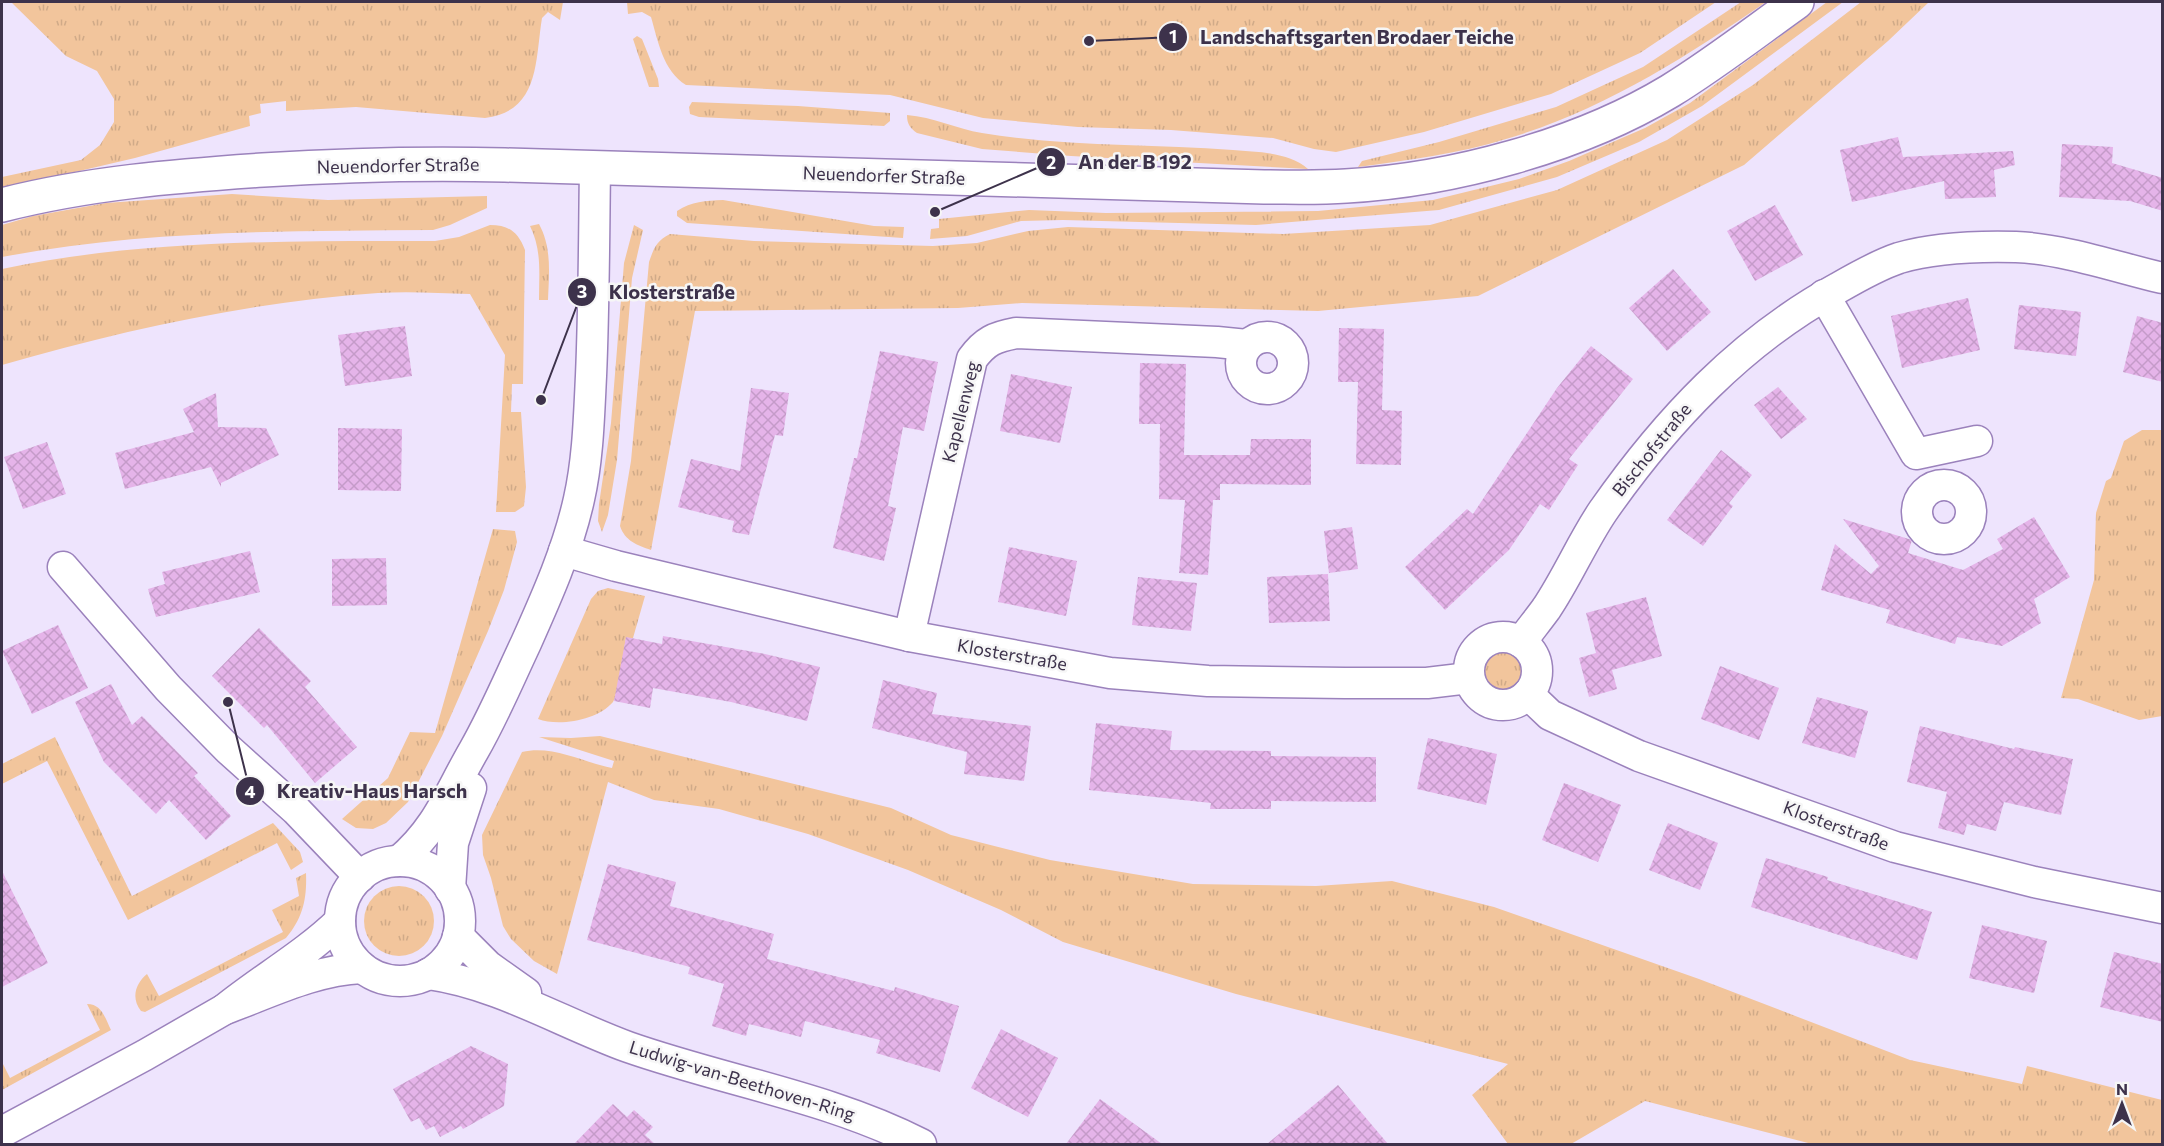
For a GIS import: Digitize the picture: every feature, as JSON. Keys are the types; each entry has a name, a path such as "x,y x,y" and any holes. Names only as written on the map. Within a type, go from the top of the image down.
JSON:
{"main road":[{"name":"Neuendorfer Straße","path":"2,205 38,196 173,176 301,168 405,165 482,164 1264,187 1347,186 1430,176 1509,158 1567,140 1621,117 1670,91 1797,2"}],"street":[{"name":"Ludwig-van-Beethoven-Ring","path":"399,861 412,850 439,817 490,722 564,551 579,497 586,459 592,335 595,167"},
{"name":"Bischofstraße","path":"1521,642 1546,608 1602,514 1643,455 1690,403 1741,354 1789,316 1824,295 1860,275 1899,258 1977,247 2019,247 2067,255 2163,278"},
{"path":"1824,295 1934,487"},
{"name":"Kapellenweg","path":"909,636 972,359 981,346 997,337 1016,333 1247,345"},
{"path":"1916,454 1977,441"},
{"name":"Klosterstraße","path":"564,551 616,566 909,636 1110,673 1208,681 1427,683 1469,678"},
{"path":"63,567 168,688 228,749 296,810 360,877"},
{"path":"1505,637 1521,642 1530,649 1535,660 1537,672 1535,683 1528,694 1516,703 1492,704 1473,689 1468,669 1471,657 1487,640 1505,637"},
{"name":"Klosterstraße","path":"1528,694 1550,715 1639,756 1895,847 2034,882 2163,908"},
{"name":"Ludwig-van-Beethoven-Ring","path":"450,889 432,871 409,862 381,864 360,877 347,893 340,921 344,943 351,957 362,968 381,979 395,981 418,979 438,968 450,954 458,936 460,915 450,889 458,825 490,722"},
{"path":"12,1134 225,1009 340,921"},
{"name":"Ludwig-van-Beethoven-Ring","path":"458,936 488,966 563,1019"},
{"path":"225,1009 313,976 362,968"},
{"name":"Ludwig-van-Beethoven-Ring","path":"428,974 447,976 476,985 627,1046 699,1070 835,1108 921,1144"}],"green space":[{"path":"11,2 563,2 560,20 548,12 542,18 532,82 516,105 503,113 485,118 356,107 286,111 286,101 260,104 261,113 249,116 250,126 135,158 2,189 2,177 81,160 100,145 114,122 114,99 97,71 66,56"},
{"path":"627,2 1716,2 1640,53 1551,94 1424,132 1336,152 1314,149 1273,138 1171,130 1078,127 983,118 890,95 686,85 678,79 667,64 651,17 642,12 628,14"},
{"path":"1741,2 1766,2 1673,63 1575,114 1506,139 1470,149 1358,167 1362,161 1439,142 1556,107 1643,67"},
{"path":"1827,2 1843,2 1702,106 1639,142 1557,177 1439,210 1256,225 1021,221 967,236 930,239 931,229 939,228 939,219 1029,210 1106,213 1318,211 1433,200 1519,179 1569,161 1645,128 1690,103"},
{"path":"1861,2 1929,2 1888,41 1744,165 1478,296 1318,311 1022,303 958,308 695,311 651,550 628,539 622,531 620,526 631,461 649,262 656,245 670,234 754,241 933,246 977,243 1028,231 1068,227 1283,234 1430,225 1557,190 1667,140 1753,85"},
{"path":"637,36 642,39 659,87 649,87 633,39"},
{"path":"692,102 798,106 890,113 890,121 884,126 699,117 690,114 689,107"},
{"path":"907,115 1013,138 1262,152 1292,159 1308,169 982,149 917,133 909,126"},
{"path":"232,194 328,200 487,196 487,208 433,230 271,232 163,237 55,248 2,257 2,225 33,216 106,203"},
{"path":"723,200 874,226 904,227 903,238 687,223 677,216 677,211 693,203"},
{"path":"539,224 548,251 548,300 539,300 538,253 530,226"},
{"path":"490,225 508,228 516,234 525,250 523,384 512,384 511,412 521,412 526,487 524,506 515,512 496,512 505,355 470,294 389,292 282,303 141,329 2,365 2,269 55,259 163,247 272,242 435,241 459,237"},
{"path":"634,225 643,230 632,278 617,460 608,515 602,532 598,521 599,504 611,423 624,263"},
{"path":"2142,430 2162,430 2162,716 2139,720 2078,699 2061,698 2094,580 2096,513 2106,481 2111,478 2124,441"},
{"path":"493,529 515,531 517,542 504,590 442,736 408,802 386,823 373,829 356,828 342,819 388,778 410,732 435,733"},
{"path":"608,588 645,596 633,638 626,638 619,682 613,702 598,713 578,720 556,722 538,719 591,599 598,591"},
{"path":"1502,650 1510,651 1517,656 1522,663 1522,679 1517,686 1510,691 1502,692 1494,691 1487,686 1482,679 1481,671 1482,663 1487,656 1494,651"},
{"path":"600,736 891,808 951,835 1050,860 1193,884 1316,886 1392,881 1494,907 1699,979 1910,1060 2022,1084 2027,1066 2162,1100 2162,1144 1812,1144 1645,1101 1571,1144 1508,1144 1472,1095 1508,1064 1236,994 1063,942 1001,910 908,870 808,834 719,809 654,800 608,782 557,974 534,961 511,939 503,926 483,855 482,835 522,752 534,750 556,752 612,768 614,761 539,737"},
{"path":"55,737 132,896 273,823 300,852 303,862 291,870 277,843 128,920 47,761 2,784 2,764"},
{"path":"306,873 303,908 286,938 145,1012 141,1011 135,996 137,987 147,974 159,996 283,932 272,910 299,896 296,878"},
{"path":"399,886 412,889 424,896 431,908 434,921 431,934 424,946 412,953 399,956 386,953 374,946 367,934 364,921 367,908 374,896 386,889"},
{"path":"87,1004 100,1009 111,1030 2,1090 2,1062 10,1078 100,1030"}],"building":[{"path":"1898,137 1903,157 2013,151 2015,165 1994,170 1996,197 1945,199 1944,181 1852,202 1840,150"},
{"path":"2062,144 2113,147 2112,163 2163,178 2163,211 2130,201 2059,197"},
{"path":"1775,205 1803,255 1755,281 1727,231"},
{"path":"1673,269 1711,312 1667,351 1629,308"},
{"path":"1968,298 1980,350 1902,368 1891,316"},
{"path":"2019,305 2081,312 2076,356 2014,349"},
{"path":"2137,316 2163,323 2163,382 2123,372"},
{"path":"405,326 412,376 345,386 338,335"},
{"path":"1339,328 1384,329 1382,410 1402,411 1401,465 1356,464 1358,382 1338,382"},
{"path":"1591,346 1633,379 1569,459 1578,465 1549,510 1540,504 1509,550 1445,610 1405,567 1467,509 1473,514 1557,388"},
{"path":"880,351 938,362 924,431 903,427 888,506 896,508 884,561 833,548 854,458 857,458"},
{"path":"1140,363 1186,364 1184,455 1250,455 1251,439 1311,439 1311,485 1220,484 1220,500 1213,500 1208,575 1179,573 1185,500 1159,499 1160,424 1139,424"},
{"path":"1011,374 1072,387 1060,443 1000,431"},
{"path":"1778,387 1807,419 1781,439 1754,405"},
{"path":"751,388 789,393 783,436 775,435 749,535 732,532 734,521 678,507 691,459 740,471"},
{"path":"216,393 218,427 266,428 279,455 221,483 221,487 211,467 125,489 115,453 194,432 183,409"},
{"path":"338,428 402,429 401,491 338,490"},
{"path":"47,442 66,494 23,509 4,457"},
{"path":"1721,450 1752,475 1729,503 1733,506 1703,546 1667,520"},
{"path":"2034,517 2070,577 2034,599 2041,623 2002,646 1957,637 1955,644 1886,623 1890,610 1821,590 1835,544 1871,574 1879,566 1843,519 1912,540 1908,553 1963,570 2003,549 1997,539"},
{"path":"1352,527 1358,569 1329,573 1324,531"},
{"path":"1009,547 1077,561 1066,616 998,602"},
{"path":"250,551 260,592 156,617 148,589 165,584 162,572"},
{"path":"386,558 387,605 332,606 332,559"},
{"path":"1328,574 1330,621 1269,623 1267,577"},
{"path":"1138,577 1197,583 1191,631 1132,625"},
{"path":"1646,597 1662,656 1612,670 1617,689 1589,697 1579,658 1596,653 1586,613"},
{"path":"58,625 88,688 32,714 2,651"},
{"path":"259,628 311,681 305,687 357,747 315,783 267,725 264,728 212,676"},
{"path":"663,636 765,654 820,667 807,721 731,702 653,688 650,708 614,701 626,637 662,644"},
{"path":"1720,666 1779,688 1759,740 1701,719"},
{"path":"883,680 937,693 932,714 1031,726 1024,781 964,774 967,752 872,728"},
{"path":"111,684 132,725 142,716 198,773 194,776 231,816 206,840 169,800 156,814 104,762 75,702"},
{"path":"1817,697 1868,711 1855,758 1802,743"},
{"path":"1096,723 1172,731 1170,750 1271,751 1271,756 1376,757 1376,802 1271,801 1271,809 1210,809 1211,803 1089,790"},
{"path":"1920,726 2014,749 2015,747 2073,759 2061,815 2004,802 1996,831 1967,824 1964,835 1938,828 1947,792 1907,782"},
{"path":"1428,738 1497,754 1486,805 1417,789"},
{"path":"1564,783 1621,805 1598,862 1542,840"},
{"path":"1668,823 1718,843 1700,890 1649,870"},
{"path":"1766,858 1828,877 1827,880 1932,912 1917,960 1751,907"},
{"path":"608,864 676,882 670,906 774,934 767,959 894,991 895,987 959,1006 940,1072 876,1053 880,1040 805,1021 801,1037 749,1024 746,1036 712,1026 724,984 688,974 690,967 587,940"},
{"path":"2,871 48,963 2,987"},
{"path":"1982,925 2047,941 2034,993 1969,978"},
{"path":"2114,952 2163,964 2163,1022 2100,1007"},
{"path":"1001,1029 1058,1058 1028,1117 971,1088"},
{"path":"471,1046 508,1064 504,1106 463,1129 461,1126 440,1137 434,1126 426,1130 419,1118 411,1122 393,1089"},
{"path":"1338,1085 1388,1144 1267,1144"},
{"path":"1100,1099 1162,1144 1066,1144"},
{"path":"613,1104 627,1117 634,1110 653,1127 645,1135 655,1144 574,1144"}],"place":[{"name":"Landschaftsgarten Brodaer Teiche","path":"1089,41"},
{"name":"An der B 192","path":"935,212"},
{"name":"Klosterstraße","path":"541,400"},
{"name":"Kreativ-Haus Harsch","path":"228,702"}]}
